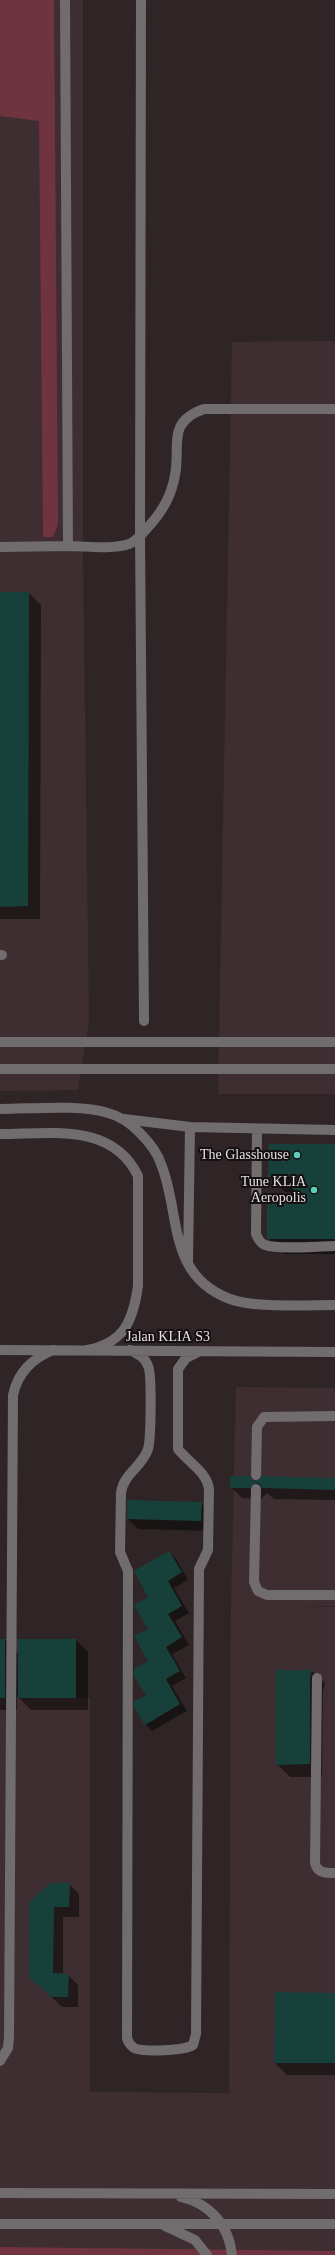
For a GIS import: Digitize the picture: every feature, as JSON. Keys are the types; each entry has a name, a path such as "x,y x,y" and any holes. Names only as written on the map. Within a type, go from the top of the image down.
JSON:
{"street":[{"path":"65,0 68,546"},
{"path":"141,0 140,536 144,1021"},
{"path":"0,547 115,547 130,544 140,536 160,513 167,500 176,474 176,438 185,419 193,413 204,409 335,410"},
{"path":"0,1042 335,1042"},
{"path":"0,1069 335,1069"},
{"path":"0,1109 96,1110 124,1120 190,1127 335,1130"},
{"path":"124,1120 152,1146 161,1162 166,1178 175,1231 188,1263 197,1277 209,1289 230,1299 249,1304 335,1305"},
{"path":"188,1263 190,1127"},
{"path":"257,1129 256,1234 258,1239 261,1243 271,1246 335,1246"},
{"path":"0,1134 73,1134 95,1138 122,1153 132,1163 138,1176 138,1286 136,1302 131,1316 119,1337 110,1344 87,1350"},
{"name":"Jalan KLIA S3","path":"0,1350 335,1352"},
{"path":"0,2061 8,2048 9,2037 13,1396 16,1385 29,1364 39,1356 53,1350"},
{"path":"130,1350 146,1361 150,1375 148,1450 126,1478 122,1486 120,1552 128,1571 127,2038 131,2046 139,2049 184,2049 193,2045 196,2034 199,1569 208,1550 209,1490 208,1482 203,1475 178,1449 176,1375 181,1362 200,1351"},
{"path":"256,1475 257,1427 264,1417 335,1416"},
{"path":"256,1490 254,1582 258,1591 267,1595 335,1595"},
{"path":"317,1678 315,1863 316,1868 321,1872 335,1873"},
{"path":"0,2194 335,2194"},
{"path":"170,2194 192,2200 200,2204 222,2224 230,2242 232,2255"},
{"path":"0,2224 335,2224"},
{"path":"156,2224 173,2228 195,2240 207,2255"}],"shaded area":[{"path":"0,0 83,0 83,560 89,1022 78,1090 0,1091"},
{"path":"0,0 54,0 58,524 53,537 43,537 39,121 0,116"},
{"path":"335,341 335,1094 218,1094 232,342"},
{"path":"236,1387 335,1388 335,1606 281,1607 335,1607 335,2255 0,2255 0,1639 76,1639 76,1697 90,1698 90,2092 229,2093 231,1607"},
{"path":"0,2247 335,2251 335,2255 0,2255"}],"building":[{"path":"0,592 29,592 28,906 0,907"},
{"name":"Tune KLIA Aeropolis","path":"269,1144 335,1144 335,1239 267,1239 267,1203 293,1203 293,1177 268,1177"},
{"path":"230,1476 250,1476 252,1480 256,1481 262,1476 335,1478 335,1490 262,1488 260,1484 256,1483 250,1488 230,1488"},
{"path":"127,1500 202,1502 201,1521 127,1519"},
{"path":"169,1551 182,1572 168,1581 182,1606 168,1614 182,1637 166,1647 180,1671 166,1679 180,1704 145,1725 134,1707 134,1702 146,1695 134,1676 134,1669 148,1661 134,1636 148,1629 134,1605 148,1597 134,1571"},
{"path":"0,1639 5,1639 5,1698 0,1698"},
{"path":"18,1639 76,1639 76,1698 18,1698"},
{"path":"276,1670 312,1670 310,1678 310,1764 276,1765"},
{"path":"51,1883 70,1883 69,1907 54,1907 53,1973 69,1974 68,1997 51,1997 29,1977 29,1902"},
{"path":"275,1992 335,1993 335,2063 274,2063"}],"place":[{"name":"The Glasshouse","path":"297,1155"},
{"name":"Tune KLIA Aeropolis","path":"314,1190"}]}
